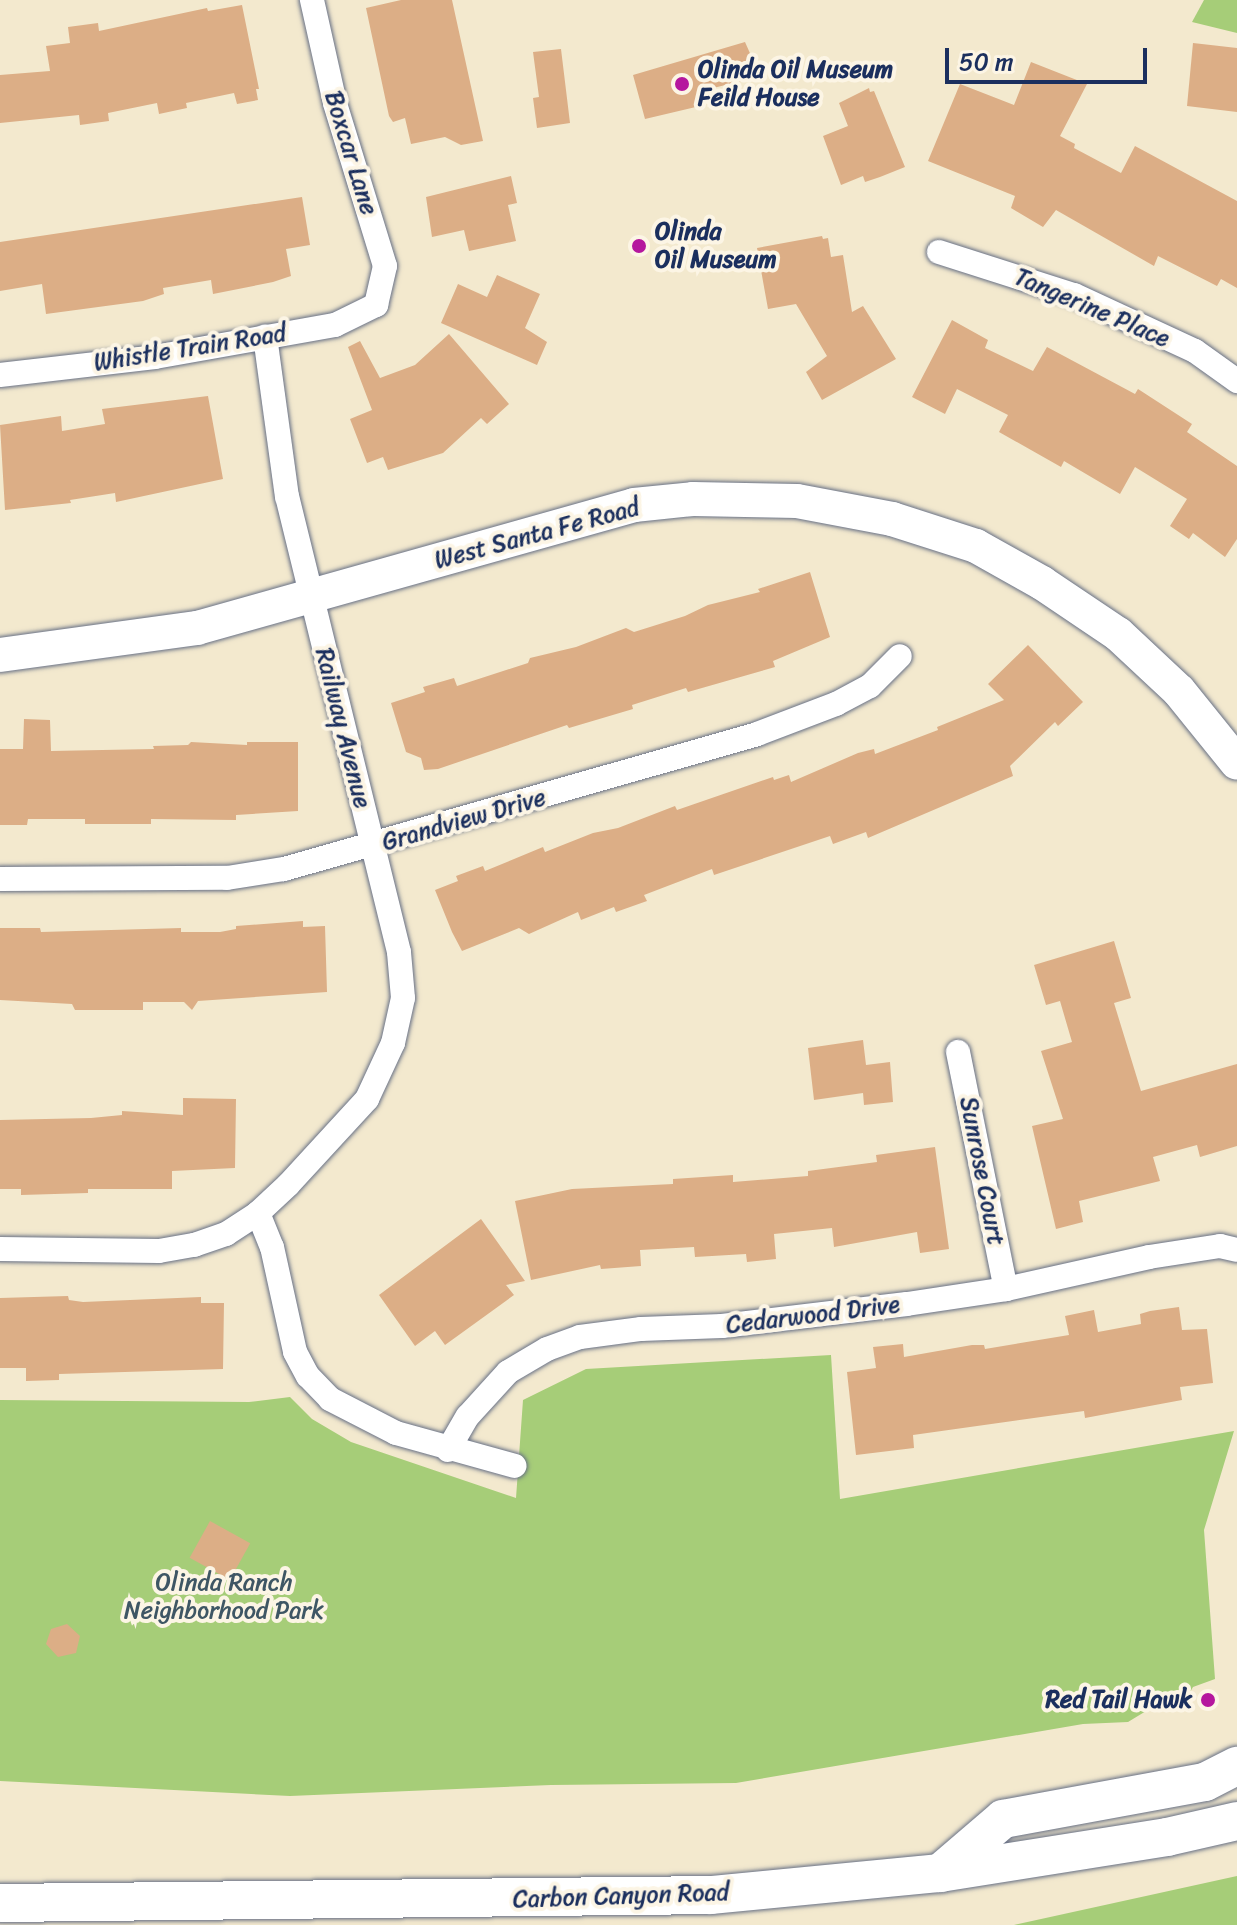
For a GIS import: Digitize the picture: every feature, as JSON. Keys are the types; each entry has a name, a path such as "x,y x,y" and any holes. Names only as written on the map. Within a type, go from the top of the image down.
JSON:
{"main road":[{"path":"940,1873 1003,1819 1205,1782 1237,1766"},
{"name":"Carbon Canyon Road","path":"0,1903 711,1895 940,1873 1167,1837 1237,1821"}],"street":[{"name":"Boxcar Lane","path":"312,0 335,103 385,266 376,305"},
{"name":"Tangerine Place","path":"939,252 1074,295 1195,351 1237,381"},
{"name":"Whistle Train Road","path":"0,375 155,357 335,325 376,305"},
{"name":"Railway Avenue","path":"0,1249 159,1251 194,1245 226,1234 258,1213 367,1099 393,1043 403,998 399,952 287,497 265,337"},
{"name":"West Santa Fe Road","path":"0,655 197,628 634,505 693,499 797,501 892,519 976,546 1042,583 1118,634 1179,691 1237,763"},
{"name":"Grandview Drive","path":"0,879 227,878 284,869 373,847 757,734 836,704 870,686 900,656"},
{"name":"Sunrose Court","path":"958,1052 1006,1289"},
{"path":"258,1213 272,1247 287,1323 308,1376 330,1399 359,1416 448,1450 515,1466"},
{"name":"Cedarwood Drive","path":"448,1450 468,1416 508,1372 547,1349 580,1337 641,1329 722,1326 1006,1289 1149,1257 1229,1248"}],"green space":[{"path":"1204,0 1237,0 1237,33 1192,22"},
{"name":"Olinda Ranch Neighborhood Park","path":"831,1355 840,1499 1234,1431 1204,1530 1215,1679 1193,1687 1186,1699 1156,1705 1128,1722 1083,1724 736,1783 551,1785 290,1796 0,1781 0,1400 249,1402 290,1397 312,1419 351,1442 516,1498 523,1400 586,1369"},
{"path":"1237,1876 1237,1925 1014,1925"}],"building":[{"path":"401,0 452,0 483,141 461,145 445,137 411,144 405,118 393,122 389,116 366,8"},
{"path":"242,5 259,89 256,89 258,100 237,104 234,93 186,103 187,108 159,114 157,103 108,113 109,121 80,125 79,115 0,123 0,75 50,71 46,46 70,43 68,27 98,23 99,31 207,8 208,11"},
{"name":"Olinda Oil Museum Feild House","path":"745,42 753,60 754,78 705,90 708,99 699,100 700,106 645,119 633,75"},
{"path":"1193,43 1237,48 1237,112 1187,106"},
{"path":"561,49 570,123 537,128 533,98 539,97 533,52"},
{"path":"1031,62 1087,84 1060,136 1075,144 1074,148 1121,173 1135,146 1237,201 1237,288 1221,279 1217,286 1158,256 1154,266 1056,210 1043,227 1011,208 1015,196 928,161 960,84 1014,105"},
{"path":"869,88 870,92 874,91 905,167 865,182 863,176 841,185 823,136 848,126 839,103"},
{"path":"511,176 517,203 508,205 516,241 469,251 464,230 432,237 426,197"},
{"path":"302,197 310,245 286,249 291,276 273,282 213,294 211,280 163,288 164,294 143,301 46,314 42,284 0,291 0,242"},
{"path":"822,236 823,239 828,238 831,257 843,255 852,312 863,306 896,359 822,400 806,372 827,356 796,304 768,309 757,248"},
{"path":"497,275 540,294 525,328 547,342 537,365 441,323 458,284 487,297"},
{"path":"952,320 988,340 985,348 1033,371 1047,347 1135,394 1138,389 1192,424 1187,432 1237,466 1237,539 1225,557 1193,533 1189,539 1170,526 1187,499 1135,467 1120,494 1064,461 1061,467 999,432 1008,415 957,389 945,414 912,397"},
{"path":"449,334 509,404 487,424 481,418 443,453 388,470 383,457 367,463 350,419 372,410 348,347 360,341 380,378 415,365"},
{"path":"208,396 223,479 116,502 115,493 70,500 71,503 5,510 0,425 61,416 62,431 105,424 102,409"},
{"path":"810,572 830,637 773,661 775,667 688,692 686,688 632,705 633,709 569,728 567,725 438,769 424,770 421,758 406,752 391,703 425,692 423,687 454,678 457,686 528,663 530,658 576,647 626,628 634,632 685,616 708,605 760,592 758,589"},
{"path":"1028,645 1083,702 1058,726 1055,722 1010,766 1013,776 868,838 866,832 833,844 830,836 714,875 712,869 644,895 647,901 616,912 614,907 581,920 578,912 529,934 519,928 462,951 452,932 435,890 458,881 456,876 483,866 485,871 543,847 545,852 675,806 677,810 773,777 774,780 789,775 791,782 858,753 874,749 875,754 938,730 937,727 1004,700 988,684"},
{"path":"24,719 50,720 51,751 154,749 153,746 188,745 191,742 247,745 247,742 298,742 298,811 236,815 236,820 151,819 151,824 85,824 85,819 28,819 27,825 0,825 0,749 23,749"},
{"path":"303,921 303,927 325,926 327,992 198,1001 192,1010 184,1002 143,1002 143,1010 75,1010 72,1004 0,1000 0,928 40,928 41,932 181,928 181,932 220,932 236,929 236,926"},
{"path":"1114,941 1131,998 1114,1003 1141,1091 1237,1064 1237,1146 1200,1157 1197,1145 1153,1157 1160,1181 1079,1201 1083,1222 1056,1229 1032,1126 1063,1119 1041,1051 1072,1042 1060,1001 1046,1005 1034,965"},
{"path":"863,1040 866,1065 890,1062 893,1102 864,1105 863,1093 814,1100 808,1048"},
{"path":"183,1098 236,1099 235,1168 172,1171 172,1189 88,1189 88,1193 21,1195 21,1189 0,1189 0,1120 91,1118 122,1115 122,1111 183,1115"},
{"path":"935,1147 949,1249 920,1253 917,1232 834,1247 832,1228 774,1234 776,1259 747,1262 746,1254 695,1257 694,1247 640,1250 641,1266 601,1269 600,1265 531,1280 515,1201 572,1189 673,1184 673,1179 733,1175 733,1182 808,1176 808,1171 877,1162 876,1155"},
{"path":"481,1219 525,1281 506,1285 514,1295 445,1345 435,1331 415,1346 379,1295"},
{"path":"68,1296 69,1300 83,1302 201,1297 201,1303 224,1303 223,1369 59,1374 59,1380 26,1381 26,1368 0,1368 0,1298"},
{"path":"1179,1307 1182,1330 1207,1329 1213,1383 1180,1387 1182,1400 1085,1418 1084,1411 913,1435 914,1448 856,1455 847,1372 876,1368 873,1347 903,1344 904,1357 972,1345 984,1345 985,1349 1069,1335 1065,1316 1094,1310 1098,1332 1141,1324 1140,1314"},
{"path":"210,1521 250,1543 230,1580 190,1558"},
{"path":"67,1624 80,1636 76,1653 58,1657 46,1644 51,1629"}],"place":[{"name":"Olinda Oil Museum Feild House","path":"682,84"},
{"name":"Olinda Oil Museum","path":"639,246"},
{"name":"Red Tail Hawk","path":"1208,1700"}]}
